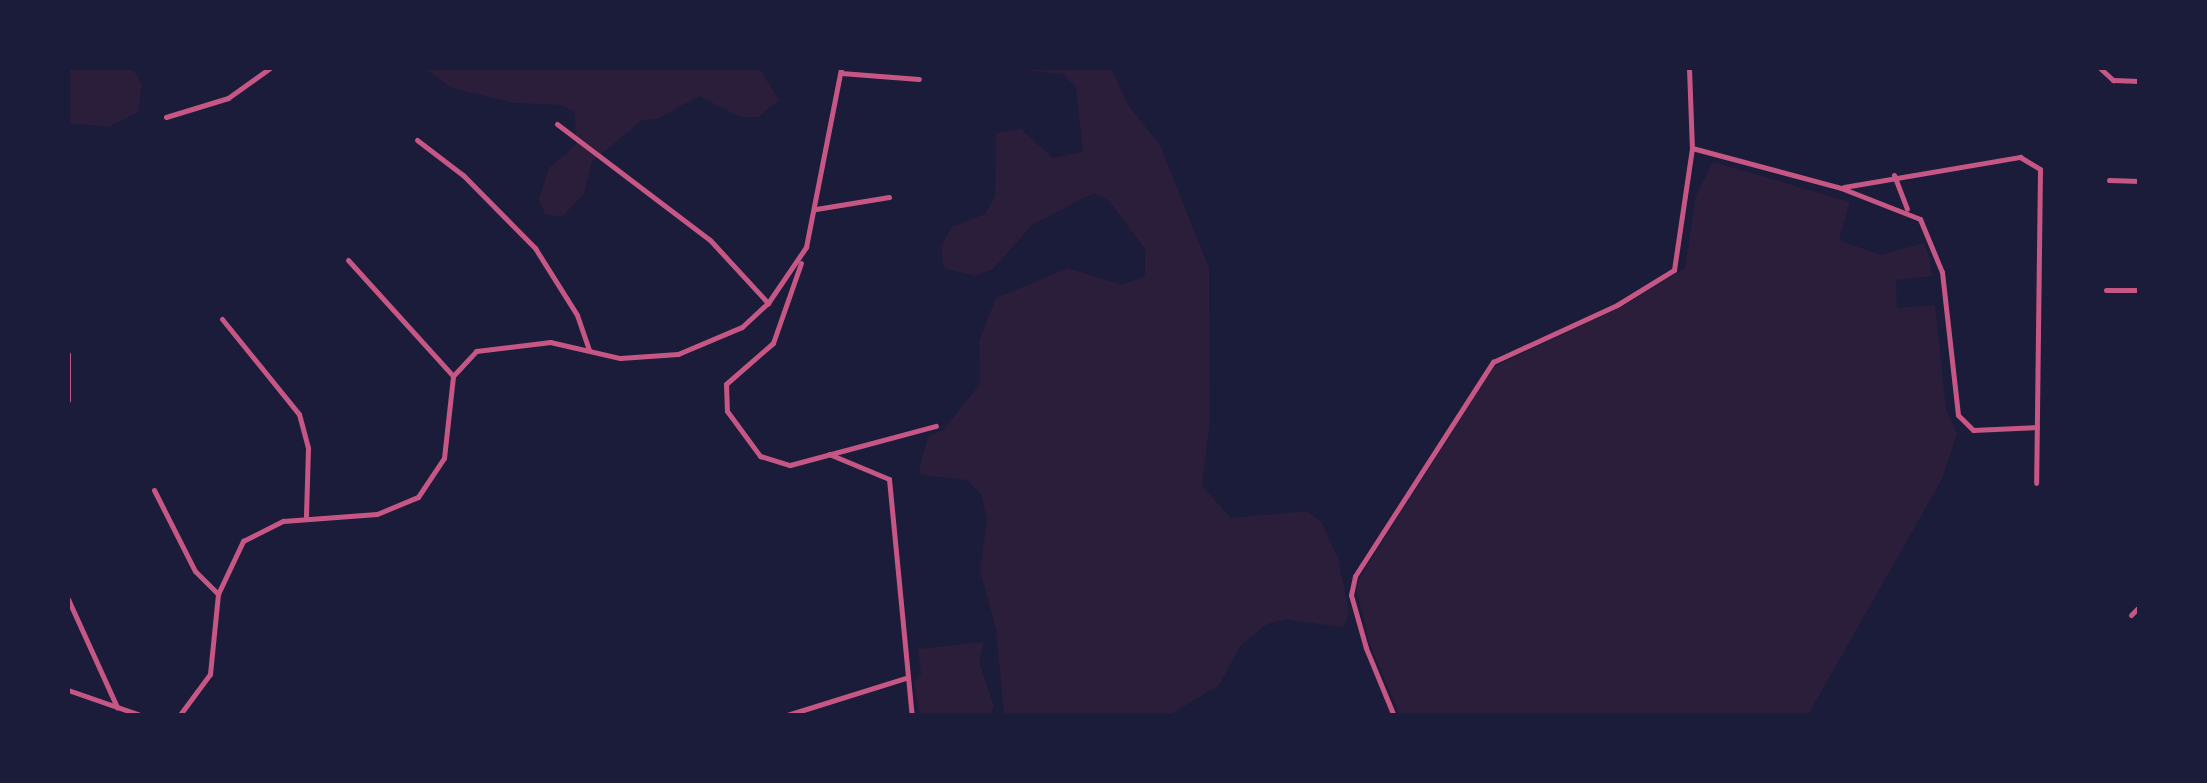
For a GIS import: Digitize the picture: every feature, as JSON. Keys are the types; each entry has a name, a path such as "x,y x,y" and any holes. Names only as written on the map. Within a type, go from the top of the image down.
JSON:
{"street":[{"path":"166,117 228,98 270,68"},
{"path":"1394,716 1366,648 1351,595 1355,576 1494,362 1617,305 1674,270 1692,148 1688,68"},
{"path":"2100,68 2113,80 2140,80"},
{"path":"920,78 841,70 806,247 773,343 726,384 727,412 760,456 790,465 936,426"},
{"path":"557,124 710,240 768,303"},
{"path":"417,140 463,175 535,248 578,315 589,350"},
{"path":"1692,148 1841,188 1920,218 1937,251 1964,426 1985,432 2037,427"},
{"path":"1841,188 1894,175 2020,156 2040,169 2036,482"},
{"path":"1894,175 1909,212"},
{"path":"2109,180 2140,181"},
{"path":"816,210 889,196"},
{"path":"178,716 210,674 218,594 243,541 261,528 306,516 377,514 418,497 444,458 452,376 476,352 495,344 550,342 620,358 678,354 742,327 768,303 806,247"},
{"path":"348,260 452,376"},
{"path":"2106,290 2140,290"},
{"path":"222,319 299,414 308,448 306,516"},
{"path":"68,354 68,400"},
{"path":"826,453 866,464 889,479 910,656 904,678 912,716"},
{"path":"154,490 195,572 218,594"},
{"path":"68,599 117,707"},
{"path":"2131,615 2140,606"},
{"path":"784,716 904,678"},
{"path":"68,690 143,716"}],"shaded area":[{"path":"68,68 132,68 142,84 138,112 109,127 68,123"},
{"path":"424,68 759,68 779,100 758,117 740,117 699,96 657,119 642,120 592,162 584,194 562,217 545,214 539,199 549,168 576,145 575,113 562,105 515,103 452,88"},
{"path":"1005,68 1111,68 1128,105 1160,145 1209,268 1210,419 1202,486 1231,518 1307,511 1322,523 1338,558 1349,612 1344,628 1287,619 1267,624 1241,645 1219,685 1170,715 1004,715 996,629 980,570 987,520 981,494 967,480 921,475 919,469 928,437 943,430 980,384 979,341 996,298 1068,268 1122,285 1145,276 1145,249 1109,201 1094,193 1033,224 993,269 975,276 944,268 941,246 952,227 985,214 995,196 996,133 1021,129 1053,158 1083,152 1076,87 1063,74"},
{"path":"1713,162 1850,202 1839,240 1880,255 1924,243 1932,276 1896,280 1897,308 1935,305 1946,409 1957,434 1942,479 1808,715 1400,715 1370,645 1356,588 1360,577 1494,367 1625,305 1685,268 1696,195"},
{"path":"984,642 979,661 994,706 990,715 920,715 914,682 921,674 918,649"}]}
